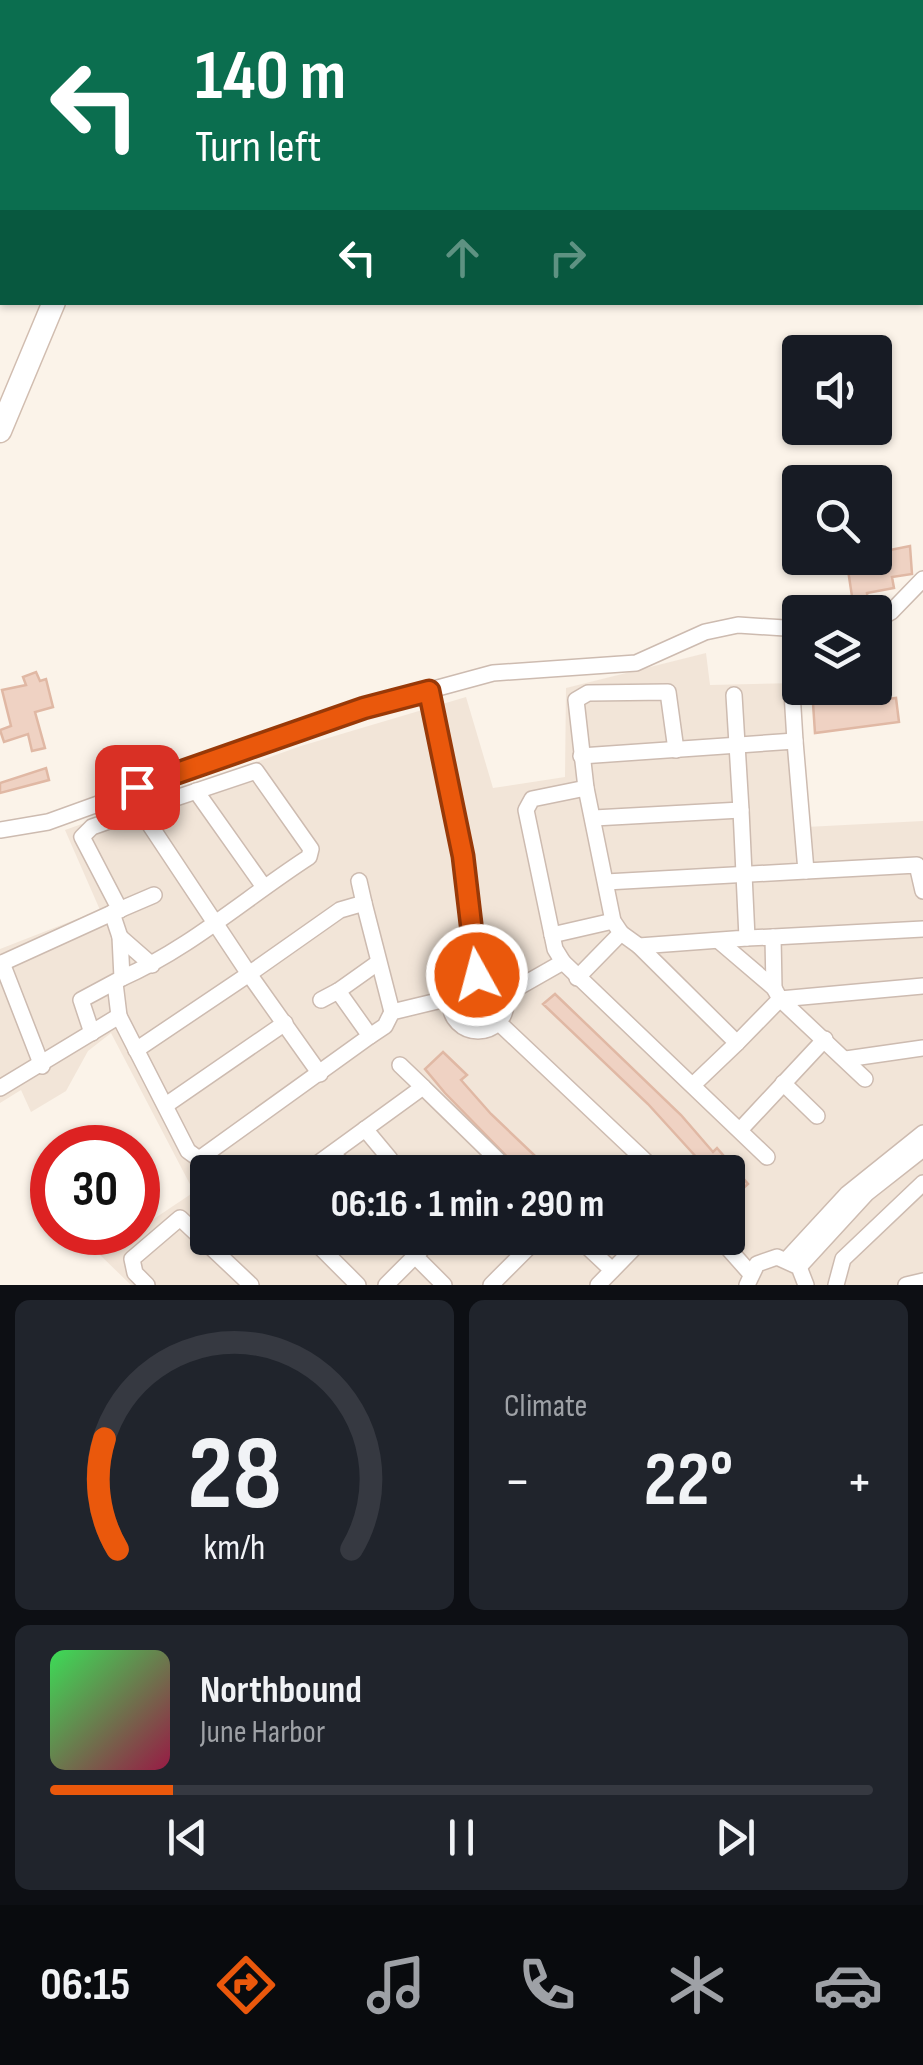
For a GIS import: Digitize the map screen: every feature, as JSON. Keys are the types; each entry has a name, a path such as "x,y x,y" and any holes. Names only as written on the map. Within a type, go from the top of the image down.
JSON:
{"street":[{"path":"0,431 53,305"},
{"path":"892,611 923,579"},
{"path":"0,830 48,822 264,742 493,673 636,664 720,628 782,629"},
{"path":"429,691 463,856 477,975"},
{"path":"676,750 668,692 588,694 576,700 586,788 617,927 736,1043"},
{"path":"734,695 747,938"},
{"path":"793,705 806,870"},
{"path":"582,756 795,741"},
{"path":"92,1033 81,1000 118,981 152,966 315,854 256,771 92,827 82,837 116,911 120,937 118,981 119,1016 188,1150 199,1158 386,1026 392,1012 376,964 359,881"},
{"path":"586,788 532,799 526,810 552,935 563,962 767,1157"},
{"path":"196,791 264,887"},
{"path":"140,810 320,1074"},
{"path":"594,818 742,810"},
{"path":"606,882 917,864 923,892"},
{"path":"42,1066 1,963 154,895"},
{"path":"136,1050 340,910 364,904"},
{"path":"552,935 617,927"},
{"path":"577,978 617,927"},
{"path":"639,946 923,929"},
{"path":"120,937 152,966"},
{"path":"694,1084 736,1043 777,993 773,937"},
{"path":"719,941 865,1079"},
{"path":"504,994 563,962"},
{"path":"321,1000 376,964"},
{"path":"477,975 495,981 504,994 505,1010 498,1022 478,1032 462,1027 452,1014 450,998 460,982 477,975"},
{"path":"777,993 923,986"},
{"path":"338,991 370,1036"},
{"path":"392,1012 450,998"},
{"path":"0,1088 119,1016"},
{"path":"498,1022 639,1155"},
{"path":"166,1105 285,1023"},
{"path":"740,1130 825,1039"},
{"path":"846,1059 923,1048"},
{"path":"400,1064 489,1155"},
{"path":"782,1083 817,1116"},
{"path":"332,1154 423,1087"},
{"path":"365,1130 387,1155"},
{"path":"793,1263 848,1194 923,1133"},
{"path":"793,1263 867,1193 923,1149"},
{"path":"836,1285 842,1260 923,1183"},
{"path":"147,1285 135,1273 132,1259 172,1220 183,1219 190,1224"},
{"path":"225,1255 250,1285"},
{"path":"327,1255 358,1285"},
{"path":"386,1285 413,1255"},
{"path":"429,1255 444,1285"},
{"path":"491,1285 521,1255"},
{"path":"596,1255 612,1270"},
{"path":"598,1285 628,1255"},
{"path":"731,1255 749,1279 766,1258 793,1263 806,1285"},
{"path":"906,1285 923,1281"}],"shaded area":[{"path":"706,653 710,685 782,683 782,705 799,705 806,827 923,821 923,1285 131,1285 100,1255 160,1255 160,1215 190,1195 190,1255 745,1255 745,1155 190,1155 190,1184 111,1033 88,1051 66,1091 31,1112 21,1090 0,1103 0,949 100,910 65,830 301,746 466,697 493,788 565,777 566,688"}],"building":[{"path":"910,546 912,574 892,577 894,588 852,595 849,575 892,575 892,550"},
{"path":"36,672 40,681 46,679 53,707 35,712 45,748 32,751 28,734 4,742 0,730 11,726 2,690 26,685 23,677"},
{"path":"892,698 896,698 899,722 815,733 813,705 892,705"},
{"path":"46,768 49,780 0,793 0,783"},
{"path":"555,994 681,1115 713,1152 717,1148 723,1155 694,1155 648,1104 543,1004"},
{"path":"443,1052 467,1075 461,1080 491,1114 534,1155 505,1155 425,1069"}],"route":[{"path":"137,787 364,708 429,691 440,762 463,856 477,975"}]}
